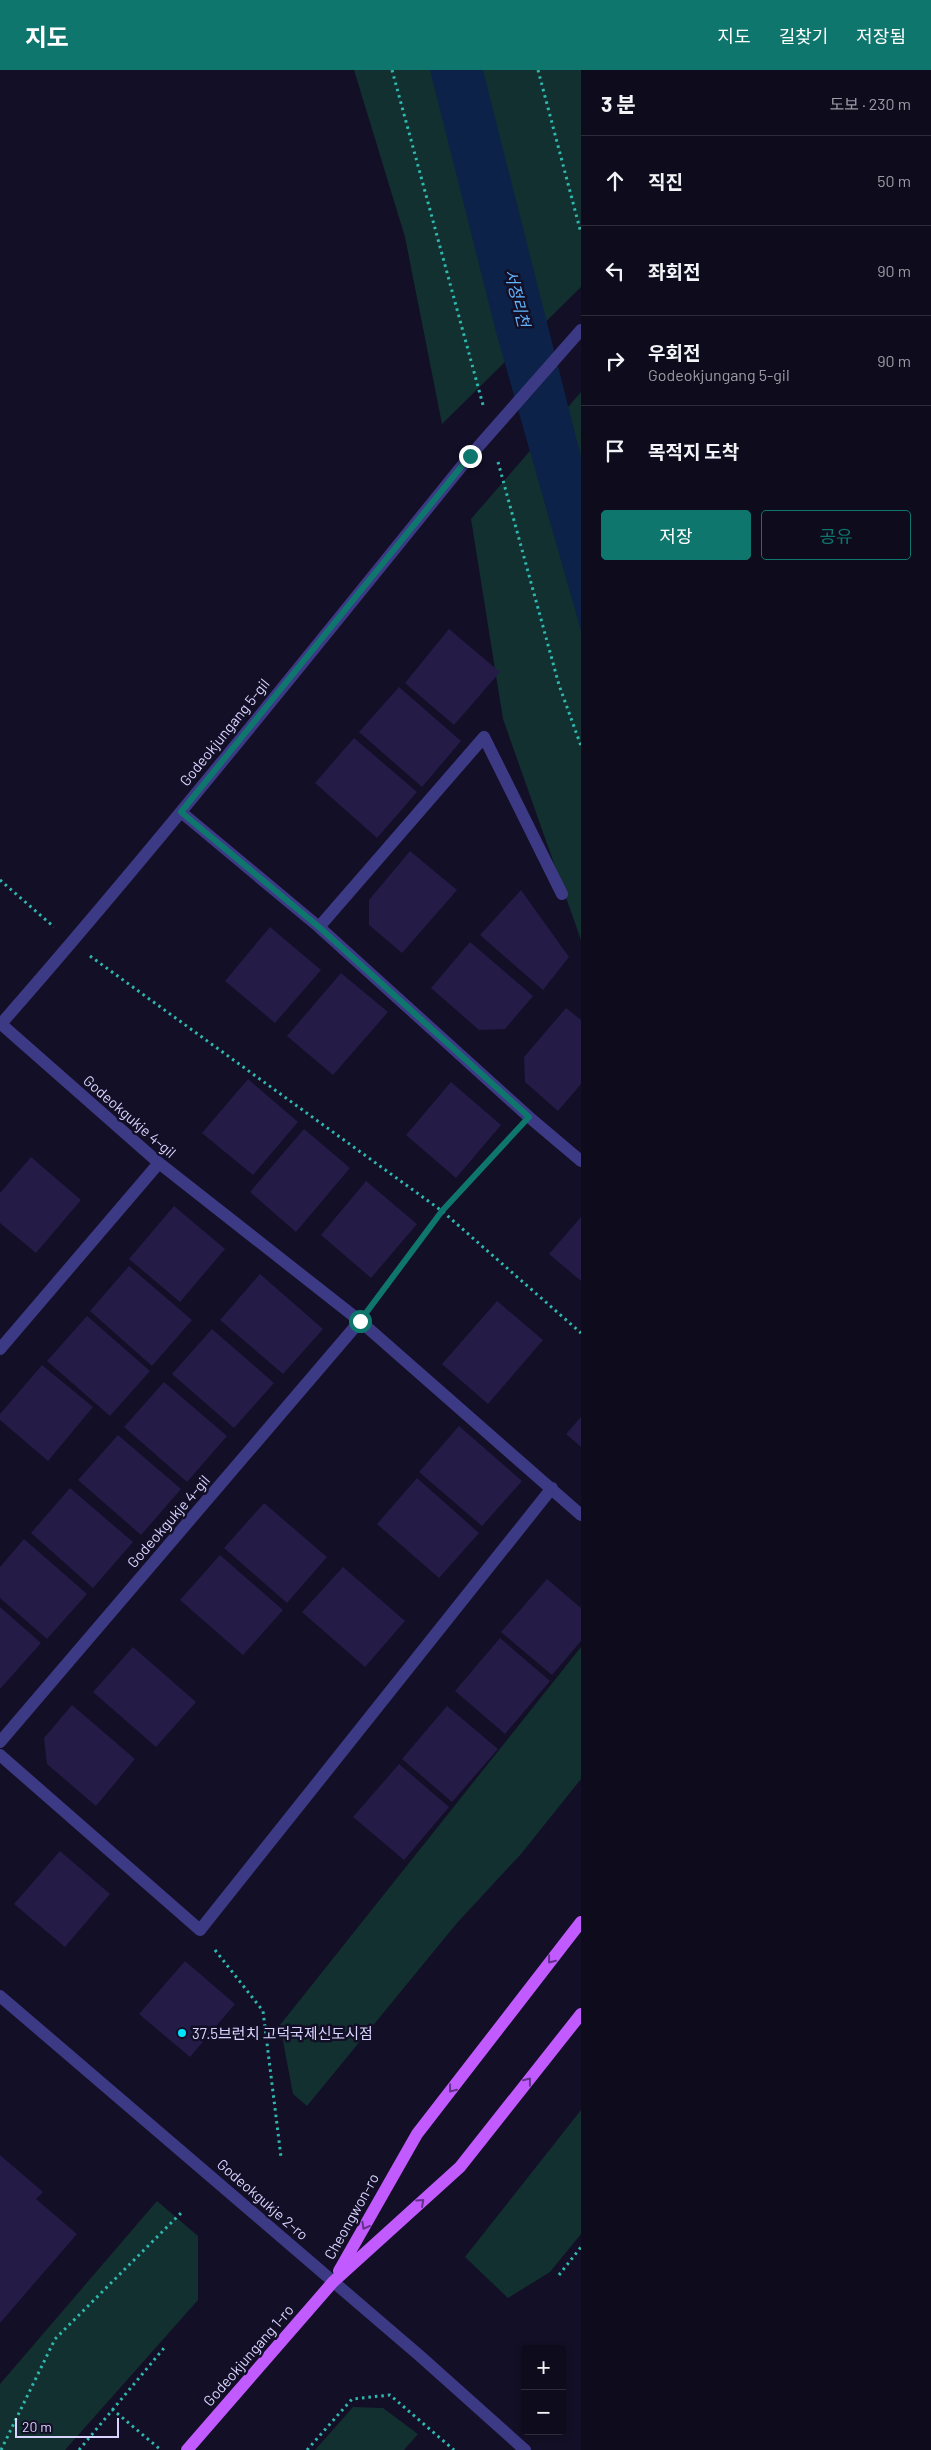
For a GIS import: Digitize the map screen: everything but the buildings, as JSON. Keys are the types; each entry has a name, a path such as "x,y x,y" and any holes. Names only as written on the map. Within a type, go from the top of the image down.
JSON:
{"main road":[{"name":"Cheongwon-ro","path":"333,2282 417,2134 581,1922"},
{"name":"Cheongwon-ro","path":"333,2282 460,2167 581,2014"},
{"name":"Godeokjungang 1-ro","path":"186,2450 333,2282"}],"street":[{"name":"Godeokjungang 5-gil","path":"0,1024 72,943 181,812 470,456 581,330"},
{"path":"319,927 484,737 562,894"},
{"path":"181,812 319,927 529,1117 581,1161"},
{"name":"Godeokgukje 4-gil","path":"0,1024 159,1163 360,1321 581,1515"},
{"path":"0,1349 159,1163"},
{"name":"Godeokgukje 4-gil","path":"0,1742 360,1321"},
{"path":"0,1755 200,1930 552,1488"},
{"name":"Godeokgukje 2-ro","path":"0,1996 420,2356 525,2450"}],"path":[{"path":"538,70 581,234"},
{"path":"0,880 72,943 442,1211 581,1333"},
{"path":"360,1321 442,1211 529,1117"},
{"path":"200,1930 263,2011 280,2157"},
{"path":"1,2450 55,2339 183,2211"},
{"path":"559,2275 581,2247"},
{"path":"79,2450 164,2348"},
{"path":"307,2450 352,2399 390,2395 454,2450"},
{"path":"112,2409 161,2450"}],"green space":[{"path":"354,70 581,70 581,287 442,424 405,237"},
{"path":"581,392 581,940 503,719 471,519"},
{"path":"581,1647 581,1779 521,1854 457,1923 307,2106 293,2094 280,2025"},
{"path":"581,2110 581,2234 550,2272 508,2298 465,2257"},
{"path":"157,2201 198,2236 198,2300 65,2450 0,2450 0,2384"},
{"path":"353,2407 383,2408 418,2434 404,2450 315,2450"}],"water":[{"name":"서정리천","path":"430,70 483,70 581,457 581,631 496,332"}],"place":[{"name":"37.5브런치 고덕국제신도시점","path":"182,2033"}],"route":[{"path":"360,1321 442,1211 529,1117 319,927 181,812 470,456"}]}
